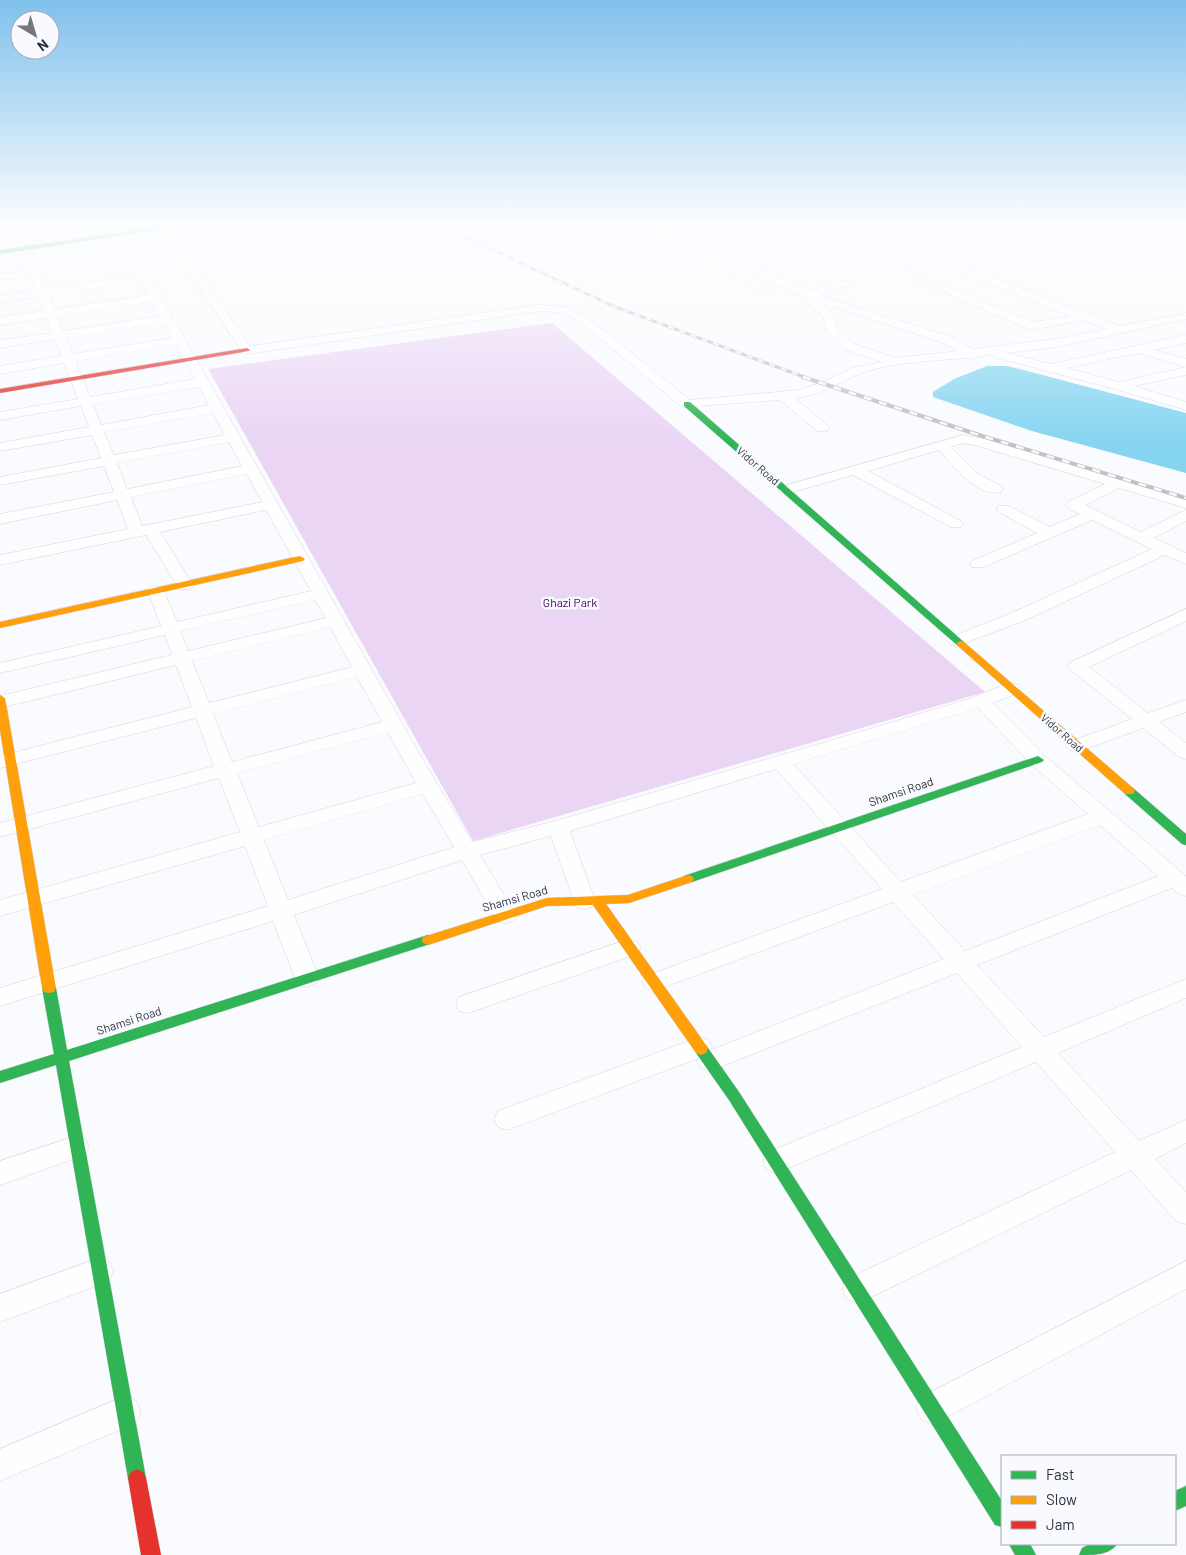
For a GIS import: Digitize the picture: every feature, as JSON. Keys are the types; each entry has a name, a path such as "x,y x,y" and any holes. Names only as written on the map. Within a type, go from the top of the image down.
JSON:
{"street":[{"path":"44,297 122,495 143,531 185,585"},
{"path":"0,391 247,350 211,297"},
{"path":"807,297 806,298 830,318 834,332 848,346 897,362"},
{"path":"810,297 948,340 967,350 970,355"},
{"path":"962,297 1032,326 1084,317"},
{"path":"1032,297 1119,330"},
{"path":"0,321 155,298 393,725 505,915"},
{"path":"797,305 824,312"},
{"name":"Vidor Road","path":"247,350 539,308 564,310 582,318 687,404 1186,841"},
{"path":"687,404 801,394 828,385 856,371 897,362 970,355 1056,343 1186,316"},
{"path":"0,344 166,319"},
{"path":"1092,335 1186,363"},
{"path":"1048,368 1186,339"},
{"path":"0,370 178,341"},
{"path":"990,352 1120,386 1186,406"},
{"path":"1120,386 1186,372"},
{"path":"0,416 203,382"},
{"path":"784,396 822,428"},
{"path":"0,447 217,408"},
{"path":"0,481 234,438"},
{"path":"786,490 963,439 980,442 1186,503"},
{"path":"942,445 960,463 969,476 985,486 996,489"},
{"path":"0,519 251,469"},
{"path":"855,470 956,524"},
{"path":"1118,483 1073,505 1186,559"},
{"path":"0,560 270,505"},
{"path":"1004,509 1049,533"},
{"path":"978,564 1093,514"},
{"path":"1142,538 1186,515"},
{"path":"957,641 1022,615 1165,549"},
{"path":"0,625 300,559"},
{"path":"156,591 307,978"},
{"path":"0,668 320,594"},
{"path":"1186,614 1077,666 1126,703 1145,721 1186,753"},
{"path":"151,1555 76,1147 21,824 5,761 0,700 336,621"},
{"path":"5,761 363,670"},
{"path":"0,997 280,911 466,851 558,827 780,762 981,701 1011,689"},
{"path":"507,1119 705,1054 1180,883 1038,760 981,701"},
{"path":"1076,746 1186,706"},
{"path":"0,830 393,725"},
{"name":"Shamsi Road","path":"0,1077 547,902 629,899 1038,760"},
{"path":"780,762 1186,1212"},
{"path":"0,908 428,786"},
{"path":"654,982 1104,816"},
{"path":"558,827 590,901 629,948 705,1054 776,1161 1001,1516"},
{"path":"468,1004 629,948"},
{"path":"776,1161 1186,988"},
{"path":"857,1289 1186,1131"},
{"path":"0,1173 76,1147"},
{"path":"0,1308 99,1271"},
{"path":"932,1408 1186,1274"},
{"path":"0,1465 125,1412"},
{"path":"1089,1555 1105,1545"}],"green space":[{"name":"Ghazi Park","path":"552,323 985,692 473,841 208,369"}],"water":[{"path":"987,366 1008,366 1186,413 1186,473 1032,431 933,397 933,392 954,379"}],"railway":[{"path":"593,297 613,306 807,378"},
{"path":"803,377 979,435 1186,498"}],"traffic: fast":[{"path":"687,404 961,644"},
{"path":"688,879 1038,760"},
{"path":"1129,791 1186,841"},
{"path":"0,1077 428,940"},
{"path":"49,988 137,1478"},
{"path":"701,1049 734,1096 1001,1516"},
{"path":"1176,1501 1186,1495"},
{"path":"1020,1545 1026,1555"},
{"path":"1089,1555 1105,1545"}],"traffic: slow":[{"path":"0,625 300,559"},
{"path":"961,644 1129,791"},
{"path":"0,698 49,988"},
{"path":"428,940 547,902 629,899 688,879"},
{"path":"596,900 701,1049"}],"traffic: jam":[{"path":"0,391 247,350"},
{"path":"137,1478 151,1555"}]}
